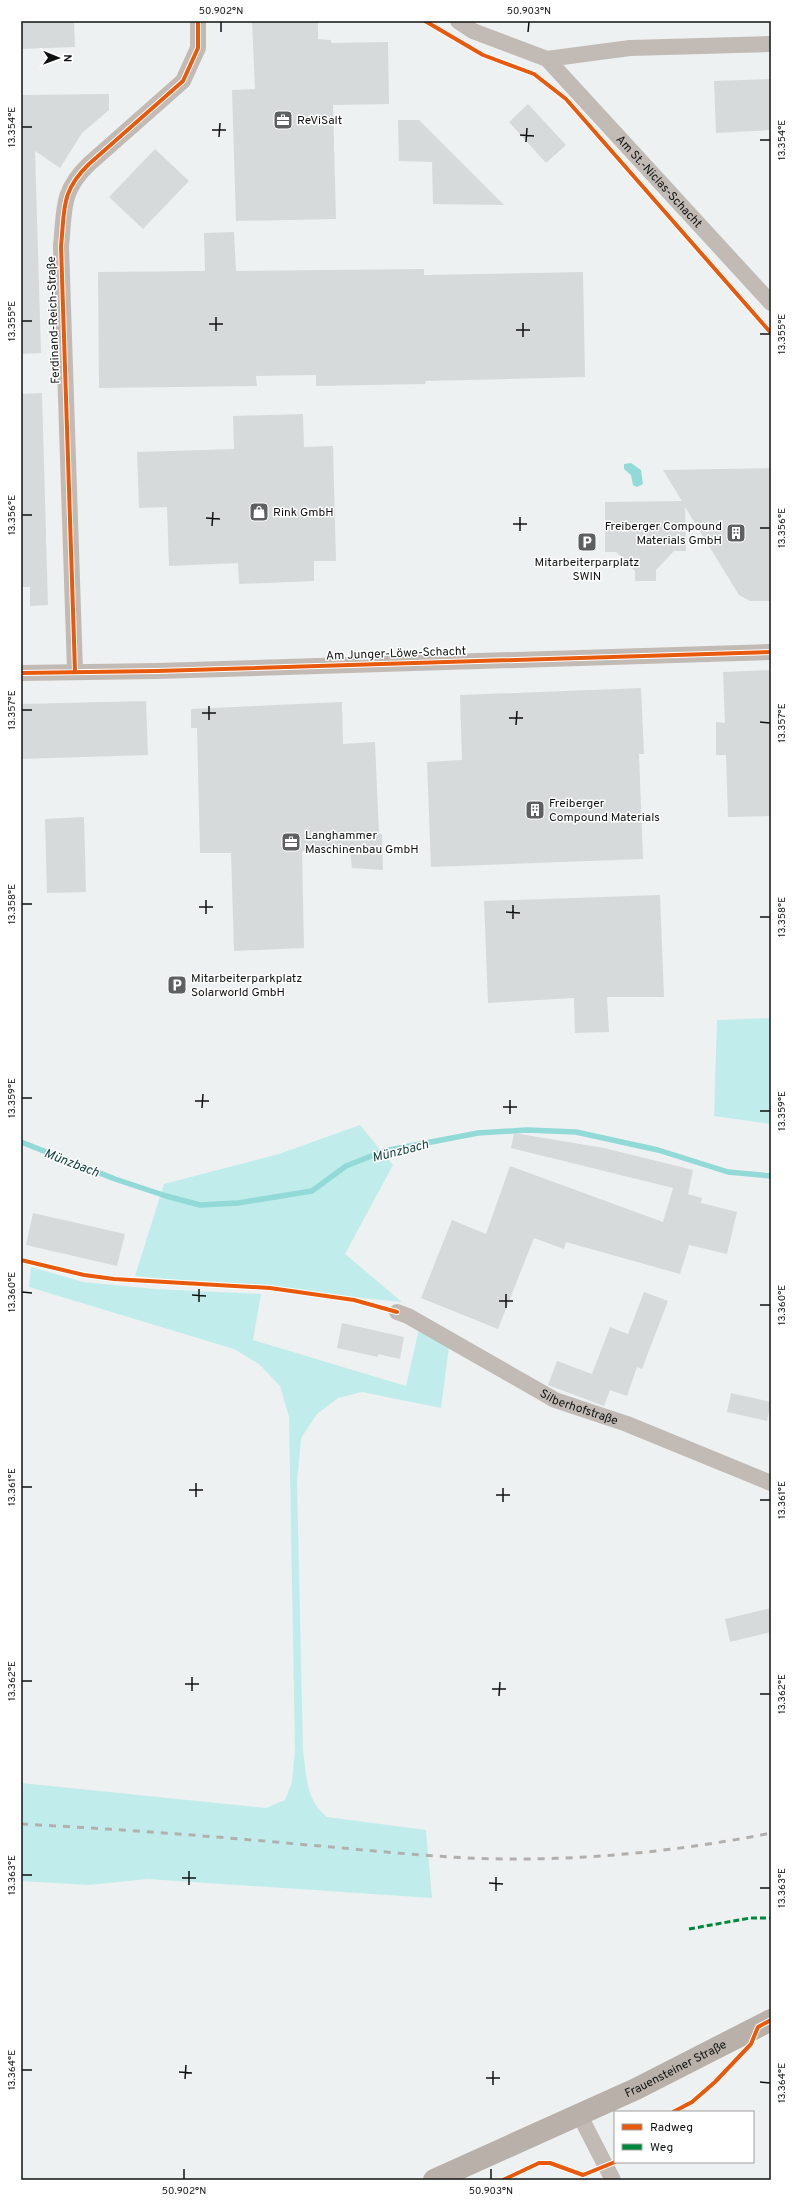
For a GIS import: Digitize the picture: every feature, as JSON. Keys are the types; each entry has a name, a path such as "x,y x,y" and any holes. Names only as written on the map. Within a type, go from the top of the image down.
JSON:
{"main road":[{"name":"Frauensteiner Straße","path":"434,2180 678,2069 739,2035 771,2020"}],"street":[{"name":"Ferdinand-Reich-Straße","path":"75,671 61,246 66,195 75,177 88,164 183,81 198,48 198,21"},
{"name":"Am St.-Niclas-Schacht","path":"458,21 473,31 547,59 771,303"},
{"name":"Am St.-Niclas-Schacht","path":"547,59 630,48 771,44"},
{"name":"Am Junger-Löwe-Schacht","path":"21,673 75,671 157,672 771,652"},
{"name":"Silberhofstraße","path":"397,1312 408,1316 555,1400 634,1427 771,1483"},
{"path":"579,2114 613,2180"}],"shaded area":[{"path":"631,463 641,470 643,484 637,487 633,485 631,475 624,469 624,464"},
{"path":"771,1018 771,1124 714,1116 717,1020"},
{"path":"360,1125 393,1165 345,1254 402,1302 135,1276 164,1184 279,1154"},
{"path":"31,1267 83,1282 155,1289 261,1294 253,1340 406,1386 419,1329 449,1347 441,1408 362,1392 338,1398 317,1414 301,1438 297,1483 303,1750 308,1787 315,1803 327,1817 426,1830 432,1898 148,1879 89,1885 21,1881 21,1783 266,1808 285,1800 292,1782 295,1750 289,1417 280,1386 259,1364 234,1349 29,1287"}],"building":[{"path":"21,21 74,21 75,47 21,49"},
{"name":"ReViSalt","path":"252,21 318,21 318,39 331,40 331,43 388,42 389,104 333,105 336,219 236,221 232,90 255,89"},
{"path":"771,79 771,130 716,133 714,81"},
{"path":"109,94 109,110 82,133 60,168 35,151 41,353 21,354 21,95"},
{"path":"528,104 566,145 546,163 509,122"},
{"path":"398,120 419,120 504,205 433,204 432,162 399,161"},
{"path":"155,149 189,181 143,229 109,197"},
{"path":"234,232 236,271 424,269 424,275 583,272 585,377 426,381 425,384 316,386 316,375 256,376 257,386 99,388 98,272 205,271 204,233"},
{"path":"42,393 48,605 30,606 30,587 21,587 21,394"},
{"path":"303,414 304,447 333,446 336,561 314,561 314,581 239,584 238,563 169,566 167,507 139,508 137,452 234,449 233,416"},
{"name":"Freiberger Compound Materials GmbH","path":"771,468 771,601 750,601 739,595 685,507 686,551 674,551 656,570 656,581 635,581 635,571 616,552 605,552 605,502 682,501 663,470"},
{"path":"771,670 771,816 728,817 726,755 716,755 716,722 725,723 723,672"},
{"name":"Freiberger Compound Materials","path":"641,688 644,754 639,754 643,859 431,867 427,762 462,760 460,695"},
{"path":"146,701 148,755 21,759 21,704"},
{"name":"Langhammer Maschinenbau GmbH","path":"342,702 343,744 375,742 379,834 382,834 383,870 352,868 350,849 302,851 304,948 234,951 231,853 200,853 197,728 191,728 191,709"},
{"path":"84,817 86,892 47,893 45,819"},
{"path":"660,895 664,997 607,997 609,1032 575,1033 574,998 488,1003 484,901"},
{"path":"514,1133 604,1148 693,1170 688,1194 702,1198 701,1203 737,1212 727,1254 689,1245 680,1274 566,1242 564,1249 534,1238 498,1329 421,1298 452,1220 486,1234 510,1166 663,1222 673,1188 511,1148"},
{"path":"33,1213 125,1234 117,1266 26,1245"},
{"path":"644,1292 668,1301 642,1369 637,1367 627,1396 610,1390 604,1406 548,1385 557,1361 592,1374 610,1327 628,1334"},
{"path":"342,1323 404,1337 400,1359 378,1354 378,1357 337,1348"},
{"path":"731,1393 771,1402 767,1421 727,1412"},
{"path":"771,1608 771,1632 730,1642 725,1619"}],"waterway":[{"name":"Münzbach","path":"21,1142 115,1179 166,1196 200,1205 238,1203 312,1191 346,1166 384,1151 478,1133 527,1130 576,1132 658,1150 728,1172 771,1176"}],"railway":[{"path":"21,1824 200,1836 417,1855 500,1859 619,1855 711,1844 771,1833"}],"marked path":[{"path":"689,1929 750,1918 771,1918"}],"cycle path":[{"path":"75,671 61,246 64,212 68,193 80,174 89,164 183,81 198,48 198,21"},
{"path":"425,21 483,55 534,74 566,99 771,333"},
{"path":"21,673 157,671 771,652"},
{"path":"21,1260 84,1275 114,1279 270,1288 354,1300 397,1312"},
{"path":"675,2111 692,2102 715,2082 751,2044 758,2027 771,2020"},
{"path":"503,2180 539,2163 550,2163 583,2175 614,2162"}],"place":[{"name":"ReViSalt","path":"283,120"},
{"name":"Rink GmbH","path":"259,512"},
{"name":"Freiberger Compound Materials GmbH","path":"736,533"},
{"name":"Mitarbeiterparplatz SWIN","path":"587,542"},
{"name":"Freiberger Compound Materials","path":"535,810"},
{"name":"Langhammer Maschinenbau GmbH","path":"291,842"},
{"name":"Mitarbeiterparkplatz Solarworld GmbH","path":"177,985"}]}
